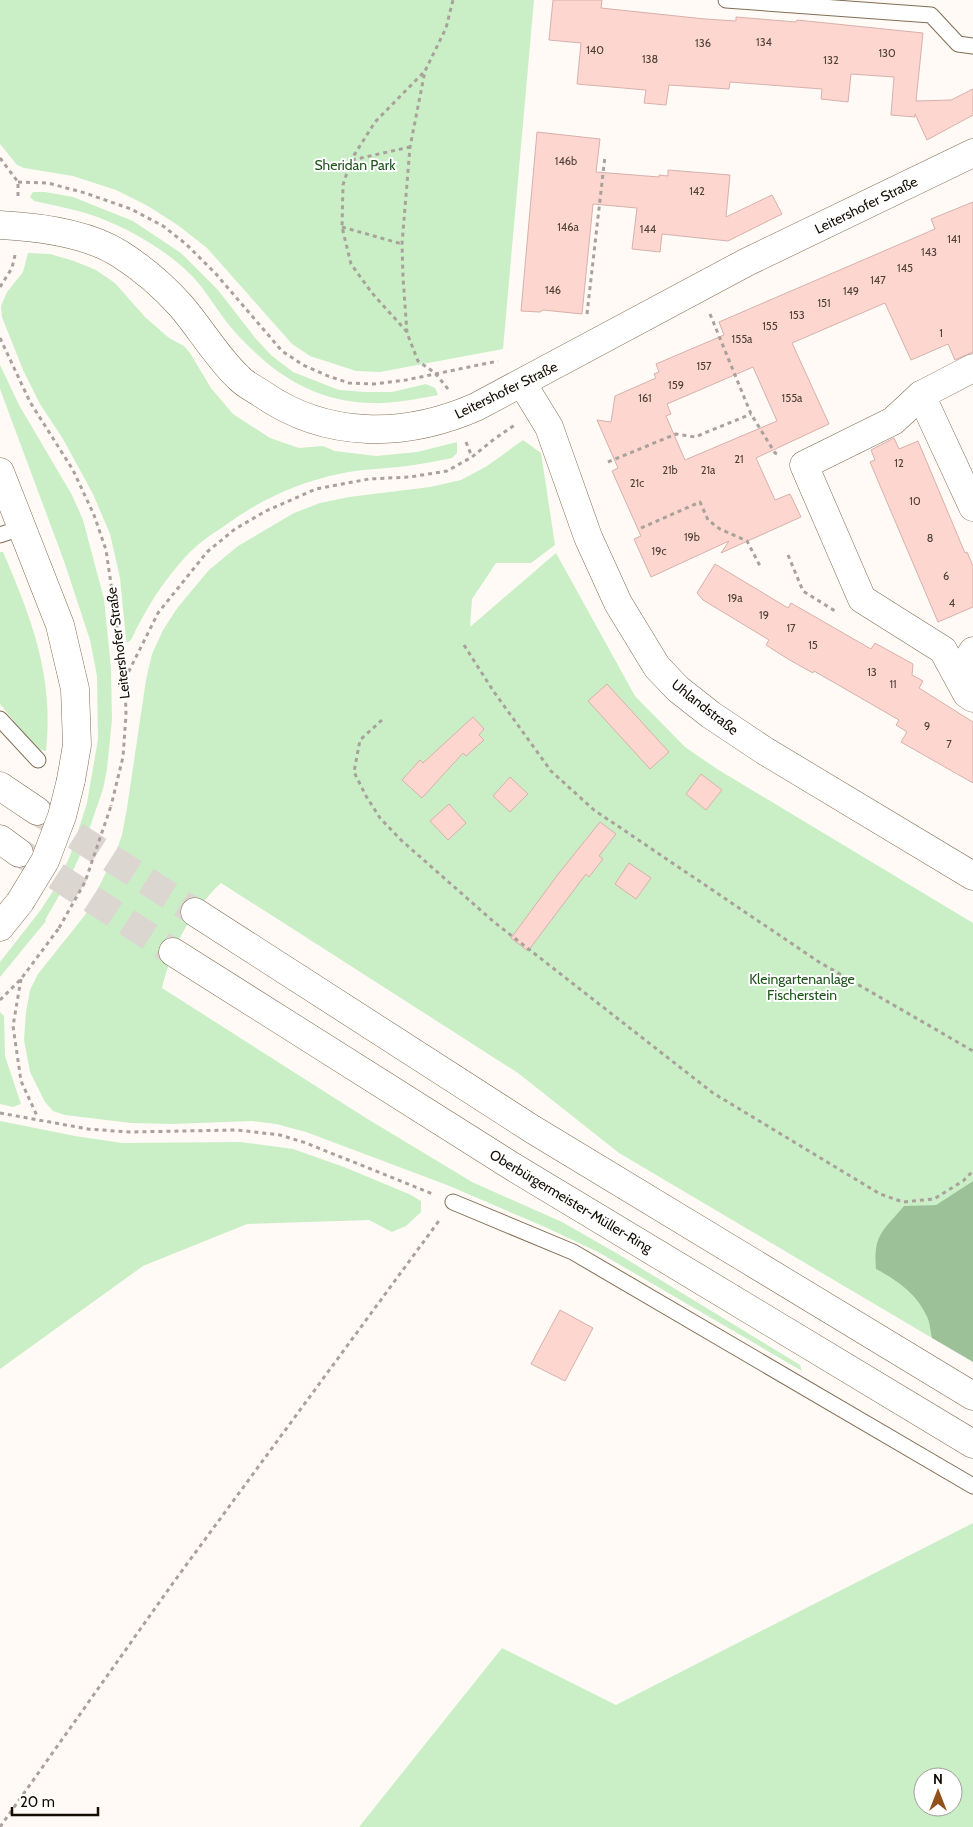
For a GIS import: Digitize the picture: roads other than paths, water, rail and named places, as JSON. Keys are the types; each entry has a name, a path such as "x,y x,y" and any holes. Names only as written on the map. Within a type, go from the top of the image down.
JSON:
{"main road":[{"name":"Leitershofer Straße","path":"0,225 49,230 85,238 120,254 154,280 180,305 238,378 277,404 312,420 355,429 403,427 466,412 699,288 973,152"},
{"path":"965,687 943,650 862,599 804,466 893,421 921,395 973,368"},
{"name":"Uhlandstraße","path":"522,383 548,427 588,538 618,603 657,667 678,689 711,715 765,751 973,876"},
{"path":"921,395 973,507"},
{"path":"0,472 10,532 60,625 75,689 77,745 62,816 45,861 20,902 0,927"},
{"path":"965,687 973,651"},
{"path":"0,786 36,811"},
{"path":"195,912 532,1129 973,1396"},
{"name":"Oberbürgermeister-Müller-Ring","path":"173,952 510,1164 973,1444"}],"lane":[{"path":"726,0 930,15 958,44 973,46"},
{"path":"0,719 38,760"},
{"path":"452,1202 573,1252 973,1486"}],"tunnel":[{"path":"40,813 195,912"},
{"path":"21,853 173,952"}],"park label":[{"name":"Sheridan Park","path":"355,165"},
{"name":"Kleingartenanlage Fischerstein","path":"802,988"}]}
